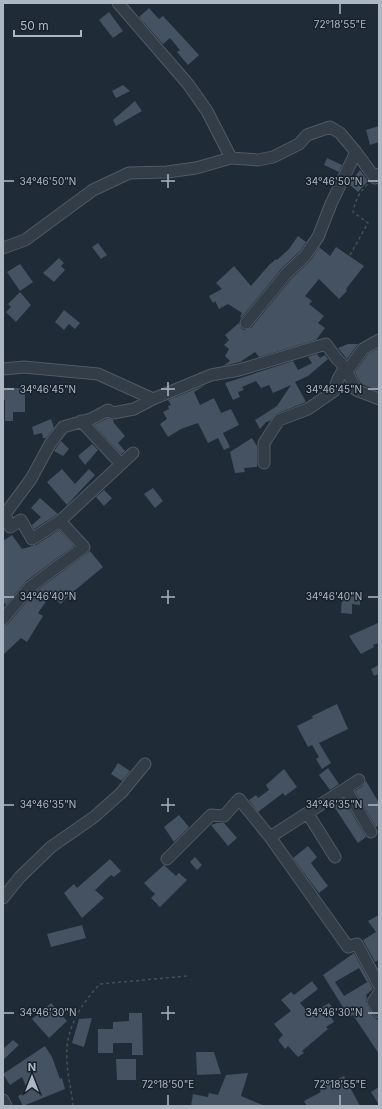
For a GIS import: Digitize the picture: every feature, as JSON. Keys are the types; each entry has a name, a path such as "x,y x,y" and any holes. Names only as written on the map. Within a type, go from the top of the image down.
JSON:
{"street":[{"path":"118,3 188,84 207,111 231,158"},
{"path":"3,248 25,240 93,190 129,173 167,172 196,168 231,158 258,160 273,157 299,144 307,135 330,127 340,133 377,176"},
{"path":"246,323 286,273 305,256 318,237 331,204 356,152"},
{"path":"264,463 264,443 280,420 308,409 334,391 338,379 346,368 363,349 379,340"},
{"path":"133,453 60,520 32,539 21,520 10,527 4,514 31,479 50,444 63,426 81,422 108,410 113,413 134,410 153,399 211,375 247,367 318,345 326,344 337,360 346,368 356,390 379,399"},
{"path":"3,368 45,368 98,374 153,399"},
{"path":"81,422 121,464"},
{"path":"3,619 30,587 84,547 60,520"},
{"path":"3,898 20,877 51,847 94,817 121,793 144,764"},
{"path":"270,837 359,780"},
{"path":"346,789 371,832"},
{"path":"167,859 211,815 224,816 239,800 270,837 348,947 357,944 379,985"},
{"path":"308,814 335,857"},
{"path":"379,993 373,1002 379,1012"},
{"path":"3,1100 6,1106"}],"path":[{"path":"350,255 368,224 353,212 356,200 363,189 377,176"},
{"path":"73,1106 66,1062 69,1031 85,1000 100,984 187,976"}],"building":[{"path":"149,8 159,19 163,16 199,55 188,65 177,52 180,50 170,38 163,44 139,17"},
{"path":"109,12 123,31 113,38 99,20"},
{"path":"123,85 130,91 116,98 112,91"},
{"path":"135,101 142,111 116,126 113,120"},
{"path":"379,126 379,142 370,145 366,130"},
{"path":"327,158 342,165 339,172 324,165"},
{"path":"360,170 368,181 358,192 350,185 350,182"},
{"path":"298,236 306,242 300,251 282,268 241,318 242,313 228,304 219,309 215,301 213,303 209,296 222,289 216,283 234,266 251,286 269,265 289,249"},
{"path":"98,243 107,255 101,259 92,247"},
{"path":"319,247 330,256 336,247 364,266 346,289 347,291 339,299 319,279 305,296 312,301 309,304 324,316 318,323 325,328 316,340 259,357 255,352 240,362 223,366 230,361 225,356 229,349 224,345 229,340 225,335 239,323 241,328 244,330 251,328 292,278 311,260"},
{"path":"59,258 64,263 61,266 65,270 54,282 43,273"},
{"path":"20,264 33,282 20,291 7,272"},
{"path":"20,292 31,305 16,322 6,312 11,307 8,304"},
{"path":"64,310 80,323 75,329 69,324 64,330 55,322"},
{"path":"348,344 358,344 347,359 338,348"},
{"path":"379,348 379,391 361,384 355,372 368,354"},
{"path":"317,354 320,358 325,355 328,359 308,376 295,382 306,402 276,414 260,429 255,420 277,406 291,385 273,393 269,385 261,388 256,381 242,387 244,390 238,392 240,397 233,400 225,383 293,361 298,370 312,363 308,357"},
{"path":"206,385 194,392 200,405 214,398 221,413 231,409 239,425 223,433 230,447 224,450 218,438 208,443 198,423 181,429 168,437 160,424 167,419 163,412 169,409 168,406 171,405 168,400"},
{"path":"3,388 25,388 25,412 13,412 13,421 5,421 5,400 3,399"},
{"path":"108,418 113,420 125,436 118,443 125,451 121,454 94,425"},
{"path":"51,419 54,428 46,438 43,438 42,433 34,435 32,427"},
{"path":"252,438 257,446 257,467 244,468 245,472 235,473 230,452"},
{"path":"61,441 69,449 63,456 54,451"},
{"path":"92,444 98,450 85,465 78,456"},
{"path":"62,469 75,484 89,469 95,475 67,505 47,482"},
{"path":"153,488 163,501 155,508 144,494"},
{"path":"104,490 112,498 104,506 96,497"},
{"path":"40,498 58,514 34,529 32,525 41,517 31,508"},
{"path":"59,530 74,546 26,581 6,605 3,601 3,541 12,535 22,549 36,545"},
{"path":"90,551 103,567 67,597 61,604 50,596 38,613 43,616 27,642 21,638 3,655 3,626 8,624 35,592"},
{"path":"342,595 360,596 360,605 352,604 352,614 341,613"},
{"path":"378,623 379,643 373,645 374,647 361,654 349,636"},
{"path":"379,665 379,674 374,676 371,669"},
{"path":"337,704 348,729 319,743 331,763 322,769 316,759 319,757 312,745 308,747 297,726 313,718 312,716"},
{"path":"118,763 130,771 122,781 111,774"},
{"path":"328,768 339,784 330,790 319,775"},
{"path":"284,769 297,787 285,796 283,793 258,812 249,800 256,795 258,798 269,790 266,785"},
{"path":"366,781 379,803 379,825 376,827 355,791 363,786"},
{"path":"343,798 366,837 358,843 333,805"},
{"path":"179,815 189,827 174,842 164,827"},
{"path":"224,823 237,838 228,846 211,825"},
{"path":"308,846 317,857 311,863 328,886 319,893 293,858"},
{"path":"195,857 202,865 197,870 190,862"},
{"path":"110,859 121,871 114,877 111,875 95,890 104,898 82,918 64,893 74,884 77,888"},
{"path":"164,865 176,876 179,873 187,880 160,907 151,898 155,894 144,883"},
{"path":"379,915 379,960 375,962 363,940 376,932 368,921"},
{"path":"82,925 86,938 51,947 47,934"},
{"path":"354,953 369,981 373,989 366,995 366,1002 373,1016 379,1021 379,1054 353,1015 349,1017 323,975","holes":["359,968 367,982 369,981 344,996 335,982"]},
{"path":"312,981 318,989 300,1003 310,1014 329,1003 336,1012 330,1015 334,1022 326,1027 328,1029 302,1051 304,1053 298,1057 288,1046 285,1049 278,1040 283,1035 274,1024 291,1011 281,1000 291,992 294,995"},
{"path":"51,1003 67,1021 49,1038 32,1019"},
{"path":"129,1013 142,1013 143,1055 132,1055 132,1043 113,1043 113,1053 98,1053 98,1029 113,1029 113,1022 129,1021"},
{"path":"92,1018 84,1047 72,1043 79,1019"},
{"path":"13,1040 19,1045 3,1060 3,1049"},
{"path":"45,1046 52,1057 60,1079 62,1078 65,1089 23,1106 18,1096 28,1091 22,1077 10,1085 3,1074"},
{"path":"196,1052 214,1052 221,1074 197,1075"},
{"path":"116,1059 136,1059 136,1080 117,1080"},
{"path":"248,1073 241,1096 265,1106 191,1106 193,1094 208,1097 209,1093 218,1095 226,1075"},
{"path":"344,1076 360,1106 307,1106 304,1101 321,1092 319,1088"},
{"path":"379,1087 379,1105 371,1092"}]}
